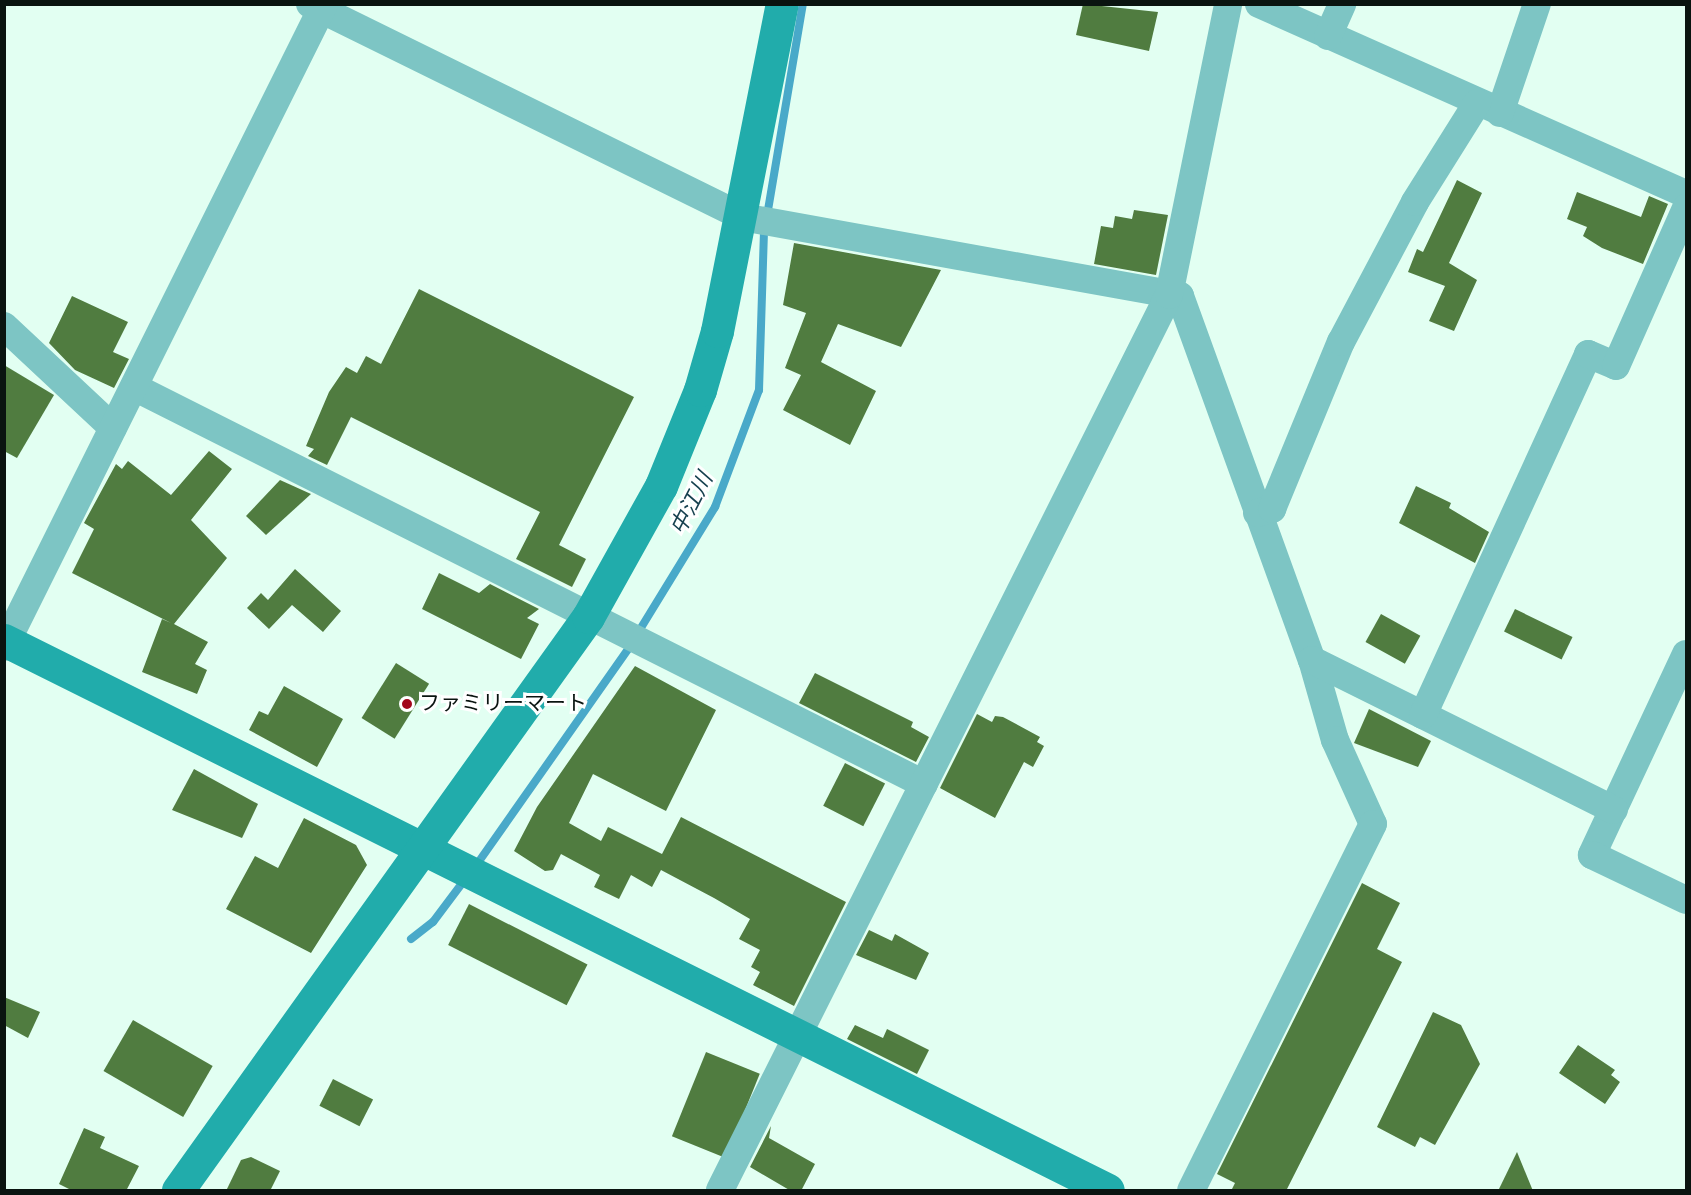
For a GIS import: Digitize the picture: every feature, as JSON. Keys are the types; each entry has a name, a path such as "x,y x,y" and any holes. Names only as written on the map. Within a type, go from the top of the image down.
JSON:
{"street":[{"path":"178,1191 421,850 597,621 684,436 717,331 746,217 782,4"},
{"path":"720,1191 799,1038 1169,295 1228,4"},
{"path":"1259,4 1488,108 1686,194"},
{"path":"1328,36 1342,4"},
{"path":"1257,513 1272,509 1341,342 1415,202 1488,108 1537,4"},
{"path":"1108,1191 6,643 134,387 318,6 746,217 1180,296 1312,660 1335,740 1373,824 1191,1191"},
{"path":"1423,715 1588,354 1616,366 1686,207"},
{"path":"4,326 113,428"},
{"path":"134,387 924,784"},
{"path":"1686,654 1592,855 1686,900"},
{"path":"1312,660 1614,810"}],"building":[{"path":"1083,4 1158,12 1149,51 1076,35"},
{"path":"1457,180 1482,193 1449,263 1477,280 1454,331 1429,321 1445,286 1408,272 1417,249 1423,252"},
{"path":"1577,192 1641,217 1649,196 1668,204 1643,264 1602,248 1583,236 1587,227 1567,219"},
{"path":"1134,210 1168,215 1156,275 1094,264 1101,226 1113,228 1115,216 1132,219"},
{"path":"794,243 941,270 901,347 838,324 821,362 876,391 850,445 783,410 801,375 785,368 806,313 783,305"},
{"path":"419,289 634,397 559,545 586,559 572,587 516,559 540,512 351,417 327,465 308,456 314,449 306,446 329,392 346,367 357,373 366,356 381,364"},
{"path":"72,296 128,322 113,352 129,359 114,388 75,370 49,343"},
{"path":"4,365 54,395 17,458 4,451"},
{"path":"209,451 232,469 191,520 227,558 174,624 208,642 195,664 207,670 197,694 142,672 162,619 171,623 72,573 94,529 84,523 116,464 122,469 128,461 171,495"},
{"path":"280,480 311,494 266,535 246,516"},
{"path":"1416,486 1451,503 1449,508 1489,532 1475,563 1399,523"},
{"path":"295,569 341,611 323,632 292,605 269,629 247,608 261,593 268,600"},
{"path":"439,573 479,593 490,584 539,609 527,618 539,624 521,659 422,609"},
{"path":"1515,609 1573,637 1562,660 1504,631"},
{"path":"1381,614 1420,636 1405,664 1365,642"},
{"path":"396,663 429,684 395,739 362,718"},
{"path":"635,666 716,710 666,811 593,774 569,823 601,841 608,827 662,854 681,817 846,902 794,1006 753,985 760,972 751,967 760,950 739,939 750,919 714,898 661,870 652,887 631,875 619,899 594,887 600,875 561,854 553,870 545,871 514,851 537,807"},
{"path":"815,673 913,722 911,727 929,737 916,762 799,703"},
{"path":"284,686 343,719 317,767 249,730 259,711 268,715"},
{"path":"1369,709 1431,741 1418,767 1354,743"},
{"path":"977,714 992,722 995,716 1003,717 1040,737 1037,742 1044,746 1033,767 1024,762 995,818 940,788"},
{"path":"845,763 885,783 863,826 823,806"},
{"path":"194,769 258,804 242,838 172,810"},
{"path":"304,818 356,845 367,865 311,953 226,909 255,856 278,868"},
{"path":"1362,883 1400,903 1377,949 1402,962 1286,1191 1231,1191 1235,1183 1217,1174"},
{"path":"469,904 588,964 567,1005 448,945"},
{"path":"869,930 892,941 895,934 929,953 916,980 856,955"},
{"path":"4,997 40,1012 28,1038 4,1025"},
{"path":"1433,1012 1461,1025 1480,1064 1435,1145 1420,1137 1415,1147 1377,1127"},
{"path":"133,1020 213,1066 183,1117 104,1071"},
{"path":"855,1025 883,1038 887,1029 929,1050 917,1074 847,1039"},
{"path":"1578,1045 1615,1070 1611,1075 1620,1082 1605,1104 1559,1073"},
{"path":"706,1052 760,1074 726,1158 672,1136"},
{"path":"333,1079 373,1099 359,1126 319,1106"},
{"path":"771,1126 769,1138 815,1164 801,1191 791,1191 750,1167"},
{"path":"84,1128 105,1137 100,1148 139,1166 126,1191 73,1191 59,1184"},
{"path":"1517,1152 1533,1191 1498,1191"},
{"path":"251,1157 280,1171 270,1191 226,1191 241,1160"}],"waterway":[{"name":"中江川","path":"767,216 803,4"},
{"name":"中江川","path":"475,867 628,649 715,507 759,390 764,228"},
{"name":"中江川","path":"411,939 433,922 466,878"}],"place":[{"name":"ファミリーマート","path":"407,704"}]}
